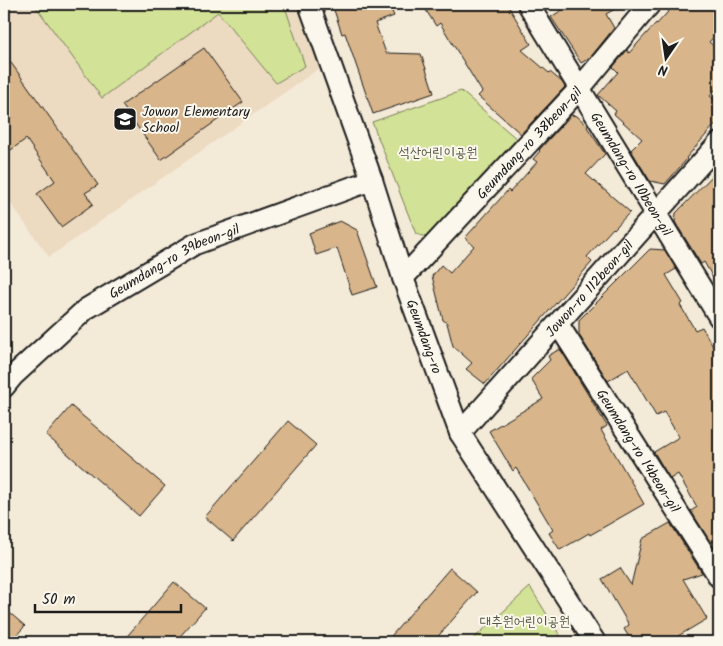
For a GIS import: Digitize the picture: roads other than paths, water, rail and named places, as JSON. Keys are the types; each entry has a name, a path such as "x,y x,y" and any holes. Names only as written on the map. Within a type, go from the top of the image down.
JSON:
{"street":[{"name":"Geumdang-ro","path":"309,4 372,180 403,278 460,433 596,642"},
{"name":"Geumdang-ro 10beon-gil","path":"528,4 719,317"},
{"name":"Geumdang-ro 38beon-gil","path":"403,278 580,88 650,4"},
{"name":"Jowon-ro 112beon-gil","path":"460,433 719,144"},
{"name":"Geumdang-ro 39beon-gil","path":"4,387 13,376 86,309 195,244 372,180"},
{"name":"Geumdang-ro 14beon-gil","path":"558,324 719,577"}],"place":[{"name":"Jowon Elementary School","path":"125,119"}],"park label":[{"name":"석산어린이공원","path":"438,152"},
{"name":"대추원어린이공원","path":"525,621"}]}
